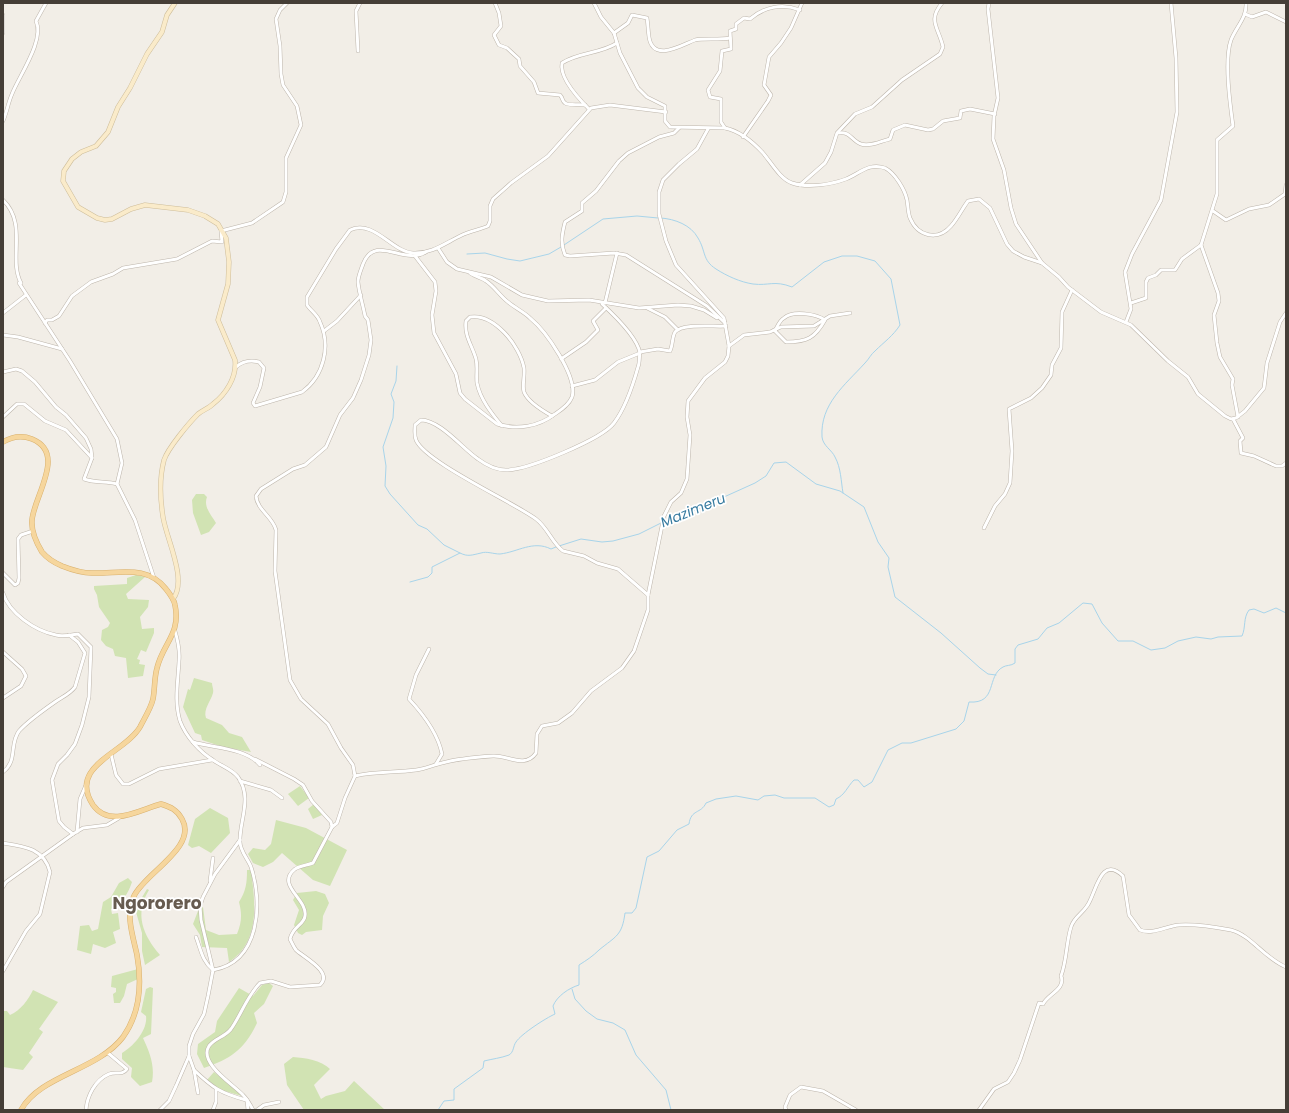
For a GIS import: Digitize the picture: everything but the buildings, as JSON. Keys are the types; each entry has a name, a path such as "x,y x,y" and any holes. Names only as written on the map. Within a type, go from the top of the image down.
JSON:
{"main road":[{"path":"173,599 177,590 176,563 164,523 160,489 164,461 173,443 195,417 217,402 225,392 231,383 236,367 233,354 218,320 228,279 227,244 223,230 212,219 182,209 145,205 132,208 112,219 105,220 97,218 78,207 63,182 64,171 72,159 81,152 96,146 107,133 118,106 130,88 147,54 162,32 168,15 175,3"},
{"path":"3,442 12,438 24,436 36,441 43,447 46,453 49,468 32,520 36,540 44,554 55,563 69,569 91,573 132,570 154,578 162,584 173,599 175,605 175,631 158,663 153,699 145,718 132,738 94,767 87,784 89,797 96,808 111,816 119,818 161,804 170,806 177,810 184,821 185,836 177,850 142,882 134,897 130,923 139,969 139,996 133,1018 124,1035 108,1053 46,1086 29,1099 21,1110"}],"street":[{"path":"3,121 11,95 34,48 38,37 38,26 36,21 46,3"},
{"path":"45,323 47,320 52,320 59,316 67,301 84,285 114,274 123,268 175,260 212,241 222,242 221,233 223,230 252,223 281,204 285,199 286,158 301,125 297,106 283,85 281,77 280,46 276,19 280,10 287,3"},
{"path":"358,51 356,11 360,3"},
{"path":"495,3 501,26 494,35 499,45 508,48 519,59 520,66 534,82 538,94 560,95 563,102 568,104 577,103 585,105"},
{"path":"594,3 601,17 614,33 617,43 638,88 648,97 665,106 667,124 672,128 725,128 743,136 759,149 786,180 800,185 809,186 841,180 872,167 885,168 894,176 906,197 910,219 922,233 930,236 943,233 958,217 968,201 978,198 990,208 1009,247 1024,258 1042,263"},
{"path":"743,136 754,124 771,95 764,85 769,57 781,43 800,10 802,3"},
{"path":"800,185 825,163 831,152 837,133 855,114 872,107 902,80 940,54 943,47 934,18 935,12 942,3"},
{"path":"989,3 988,9 998,98 993,125 993,139 1004,170 1011,208 1016,224 1042,263 1072,290 1101,312 1126,322 1168,361 1188,377 1198,394 1225,416 1233,419 1243,438 1240,441 1241,453 1254,456 1276,466 1282,466 1286,463"},
{"path":"1126,322 1131,312 1131,303 1125,272 1132,254 1161,200 1177,112 1176,58 1171,3"},
{"path":"1238,417 1233,395 1233,379 1220,357 1216,339 1214,315 1219,301 1218,293 1201,245 1203,234 1217,194 1217,140 1233,126 1229,100 1230,49 1231,40 1245,14 1246,3"},
{"path":"725,128 721,122 721,99 710,97 708,90 720,70 722,50 730,50 729,32 736,30 736,24 744,18 750,19 757,12 783,6 800,10"},
{"path":"1245,14 1252,17 1266,12 1286,22"},
{"path":"3,14 3,33"},
{"path":"614,33 628,23 632,15 647,18 649,38 654,47 661,51 675,50 697,39 730,38"},
{"path":"590,109 585,105 568,82 561,69 562,63 574,57 604,50 617,43"},
{"path":"253,1110 247,1100 211,1064 207,1056 207,1051 218,1038 231,1029 260,983 272,981 290,987 320,984 324,981 320,970 306,956 298,951 290,938 295,927 303,922 305,915 303,903 291,891 289,883 290,876 294,870 313,863 332,827 337,823 345,798 355,776 351,760 341,748 328,724 301,699 290,680 275,571 276,530 257,503 256,496 261,489 293,469 305,465 325,449 340,415 357,390 369,354 370,340 368,320 365,316 359,277 364,262 370,253 383,250 403,256 415,256 438,248 461,235 488,226 490,221 490,206 494,199 511,183 548,156 590,109 610,105 666,112"},
{"path":"837,133 847,133 863,144 874,144 890,139 893,130 905,125 928,130 933,129 943,121 960,118 961,111 970,109 995,114"},
{"path":"679,128 674,134 659,137 628,153 619,161 596,191 582,203 582,211 564,222 561,239 565,255 617,253 626,255 707,306 726,325"},
{"path":"355,776 371,772 426,769 443,762 492,756 516,760 532,758 537,749 536,734 542,726 558,723 572,713 591,691 615,675 630,657 636,646 648,610 648,595 666,511 670,502 681,493 687,478 690,442 687,413 688,401 707,375 725,362 729,354 726,325 719,311 676,265 666,241 660,214 659,192 663,180 678,164 697,149 708,129"},
{"path":"1212,211 1226,220 1250,209 1269,204 1285,194 1286,185"},
{"path":"3,200 14,218 18,278 26,295 62,349 118,442 122,462 117,484 135,520 154,578"},
{"path":"236,367 243,362 252,361 259,362 264,368 260,387 253,403 255,406 302,392 318,374 324,359 326,348 324,331 320,321 307,305 307,297 336,249 350,230 365,227 406,251 426,252"},
{"path":"1131,303 1146,298 1146,282 1148,278 1156,275 1161,270 1175,270 1182,259 1201,245"},
{"path":"415,256 435,282 436,291 432,314 434,332 456,374 460,393 471,404 497,424 502,426 518,427 536,425 552,416 570,400 572,386 561,359 551,340 535,322 508,302 487,281 449,264 438,248"},
{"path":"617,253 603,303 638,345 640,353 636,374 621,411 613,424 572,449 533,464 508,470 499,470 478,460 441,428 425,420 421,420 415,425 414,433 420,447 432,456 470,481 536,519 547,528 563,551 584,556 597,563 618,569 648,595"},
{"path":"470,273 481,274 494,278 515,293 548,301 584,300 646,307 678,305 697,307 710,313 726,325"},
{"path":"984,528 1010,482 1012,451 1010,409 1031,398 1040,390 1051,375 1052,365 1061,348 1062,312 1072,290"},
{"path":"3,313 26,295"},
{"path":"324,331 361,295"},
{"path":"646,307 665,318 678,330"},
{"path":"561,359 586,342 598,330 593,321 606,308"},
{"path":"729,346 744,335 775,329 814,326 831,316 850,313"},
{"path":"1233,419 1246,411 1264,388 1267,363 1280,322 1286,313"},
{"path":"775,329 782,319 787,316 812,314 825,320"},
{"path":"502,426 492,414 480,393 477,382 477,362 465,331 466,321 470,317 486,318 510,338 522,362 524,370 524,392 537,406 552,416"},
{"path":"775,329 786,342 798,342 808,339 818,332 825,320"},
{"path":"572,386 595,380 618,362 645,350 670,350 674,334 678,330 701,326 726,325"},
{"path":"3,335 18,336 62,349"},
{"path":"3,372 19,369 33,380 84,435 91,449 92,458 84,479 117,484"},
{"path":"3,417 17,404 24,404 45,421 66,430 92,458"},
{"path":"3,573 15,585 18,583 18,539 21,535 33,531"},
{"path":"3,593 6,601 28,622 56,636 78,634 91,647 89,697 82,725 75,744 58,764 52,780 59,821 73,834"},
{"path":"175,631 179,654 176,692 177,710 185,733 192,742 212,760 229,769 240,781 245,802 240,846 251,866 256,886 257,919 250,943 240,956 225,967 213,970"},
{"path":"3,772 11,763 14,740 19,731 55,702 72,691 75,687 85,653 78,642 69,635"},
{"path":"429,648 416,675 409,699 422,713 441,749 441,757 434,765"},
{"path":"3,652 22,668 26,676 21,686 3,698"},
{"path":"192,742 241,752 294,779 302,785 312,800 331,822 332,827"},
{"path":"111,754 116,775 123,784 129,784 159,769 212,760"},
{"path":"255,759 260,765"},
{"path":"240,781 271,790 282,798"},
{"path":"77,832 80,799 87,784"},
{"path":"3,887 6,882 41,856 83,828 107,825 119,818"},
{"path":"198,1093 194,1070 189,1056 189,1046 193,1034 204,1014 213,970 201,920 200,906 210,883 240,840"},
{"path":"3,843 32,848 41,856 50,872 40,914 26,931 3,972"},
{"path":"210,883 213,858"},
{"path":"979,1110 994,1089 1008,1082 1011,1078 1020,1060 1039,1003 1043,1004 1061,986 1063,980 1061,976 1065,966 1072,925 1075,918 1088,906 1101,875 1105,871 1114,871 1123,876 1129,915 1140,930 1154,931 1180,925 1230,930 1241,934 1272,960 1286,967"},
{"path":"196,938 205,962 213,970"},
{"path":"86,1110 89,1095 101,1080 108,1074 122,1074 127,1070 126,1067 108,1053"},
{"path":"160,1110 169,1101 189,1056"},
{"path":"194,1070 216,1090 247,1100"},
{"path":"786,1110 784,1107 790,1095 800,1087 823,1091 856,1110"},
{"path":"213,1110 216,1102 216,1090"},
{"path":"247,1100 248,1110"},
{"path":"257,1110 264,1105 279,1102"}],"green space":[{"path":"196,494 204,494 207,497 207,508 216,523 209,532 201,535 193,513 192,500"},
{"path":"136,575 145,577 126,594 128,599 149,600 148,607 140,617 142,629 154,628 154,633 146,652 141,650 137,659 140,660 139,664 145,665 143,676 128,678 126,658 115,656 113,649 106,646 101,640 102,630 108,627 110,623 99,607 94,586 127,584 127,578"},
{"path":"194,678 212,683 213,692 206,708 206,718 222,725 229,733 242,737 251,752 223,747 202,740 201,735 195,733 183,707 188,689 190,690"},
{"path":"300,786 309,798 298,806 288,794"},
{"path":"314,804 322,815 313,819 308,809"},
{"path":"210,808 228,818 230,833 211,853 199,846 192,848 188,845 195,819"},
{"path":"276,820 306,828 347,850 330,886 313,880 282,853 273,862 263,867 253,863 248,854 253,848 265,850 271,844"},
{"path":"247,870 251,870 254,895 254,920 246,943 239,953 229,962 227,948 202,947 200,935 193,924 198,911 203,907 206,930 219,935 237,934 241,918 239,902 246,887"},
{"path":"128,878 132,882 127,894 115,907 111,909 112,914 118,913 120,929 113,932 116,943 105,948 93,944 91,954 77,950 80,926 89,925 92,931 98,929 103,902 111,897 119,883"},
{"path":"147,889 149,890 142,907 142,924 149,940 160,955 145,965 142,951 142,933 136,912 138,904"},
{"path":"316,891 325,894 329,903 323,916 322,930 306,932 302,935 298,933 294,925 299,910 293,900 297,893"},
{"path":"138,969 138,979 127,984 124,996 120,1003 114,1003 113,994 116,992 116,988 111,987 112,976"},
{"path":"269,983 273,986 264,1004 254,1013 257,1023 247,1040 229,1057 214,1065 204,1068 197,1054 198,1044 215,1032 217,1021 239,988 253,996 262,985"},
{"path":"150,987 153,988 151,1034 143,1038 151,1060 153,1076 152,1082 140,1086 131,1077 132,1068 122,1059 122,1053 131,1047 139,1038 145,1027 146,1016 141,1012 146,989"},
{"path":"33,990 58,1002 39,1029 43,1032 29,1053 33,1057 23,1070 3,1067 3,1011 7,1011 10,1015 21,1008"},
{"path":"293,1057 322,1063 330,1069 314,1085 321,1099 326,1096 345,1091 354,1081 385,1110 304,1110 287,1085 284,1064"},
{"path":"214,1072 242,1096 221,1090 207,1080"}],"waterway":[{"path":"564,245 603,219 637,216 658,218"},
{"path":"661,218 677,221 687,226 698,238 708,262 716,269 743,282 753,284 781,284 792,287 824,262 842,256 857,256 875,261 891,279 900,325 842,387 829,405 822,425 823,440 834,454 840,470 843,493"},
{"path":"467,254 485,253 520,261 549,254 561,247"},
{"path":"397,366 396,381 391,394 394,402 393,418 383,447 386,466 385,486 390,494 418,525 427,529 444,545 460,553"},
{"name":"Mazimeru","path":"664,522 674,516 713,505 724,497 755,483 766,476 774,463 786,462 816,484 840,491 864,507 878,542 889,558 888,567 895,597 941,633 980,668 988,674 996,675"},
{"name":"Mazimeru","path":"559,546 581,539 602,542 613,541 639,534 661,523"},
{"name":"Mazimeru","path":"410,582 428,577 432,573 432,567 460,553 468,555 486,552 500,554 532,546 551,549 556,547"},
{"path":"438,1110 444,1101 454,1100 454,1089 483,1068 484,1061 509,1055 512,1052 516,1042 523,1035 555,1014 553,1006 557,999 567,990 579,985 579,965 614,938 622,927 625,913 632,913 636,908 647,857 659,851 677,830 689,824 692,816 702,809 706,803 716,799 736,796 758,800 764,796 775,795 784,798 815,798 829,807 834,805 836,799 844,793 854,780 858,780 864,787 872,782 888,750 902,743 911,743 956,729 964,721 969,702 984,699 988,694 998,671 1004,666 1015,663 1015,649 1018,645 1038,639 1047,628 1059,623 1083,603 1092,604 1102,623 1118,641 1133,641 1151,650 1165,648 1178,641 1196,637 1211,639 1218,637 1242,636 1246,616 1249,610 1254,609 1264,613 1276,608 1286,613"},
{"path":"572,989 575,999 586,1011 597,1019 613,1023 625,1030 636,1055 666,1090 671,1110"}],"district":[{"name":"Ngororero","path":"157,903"}]}
